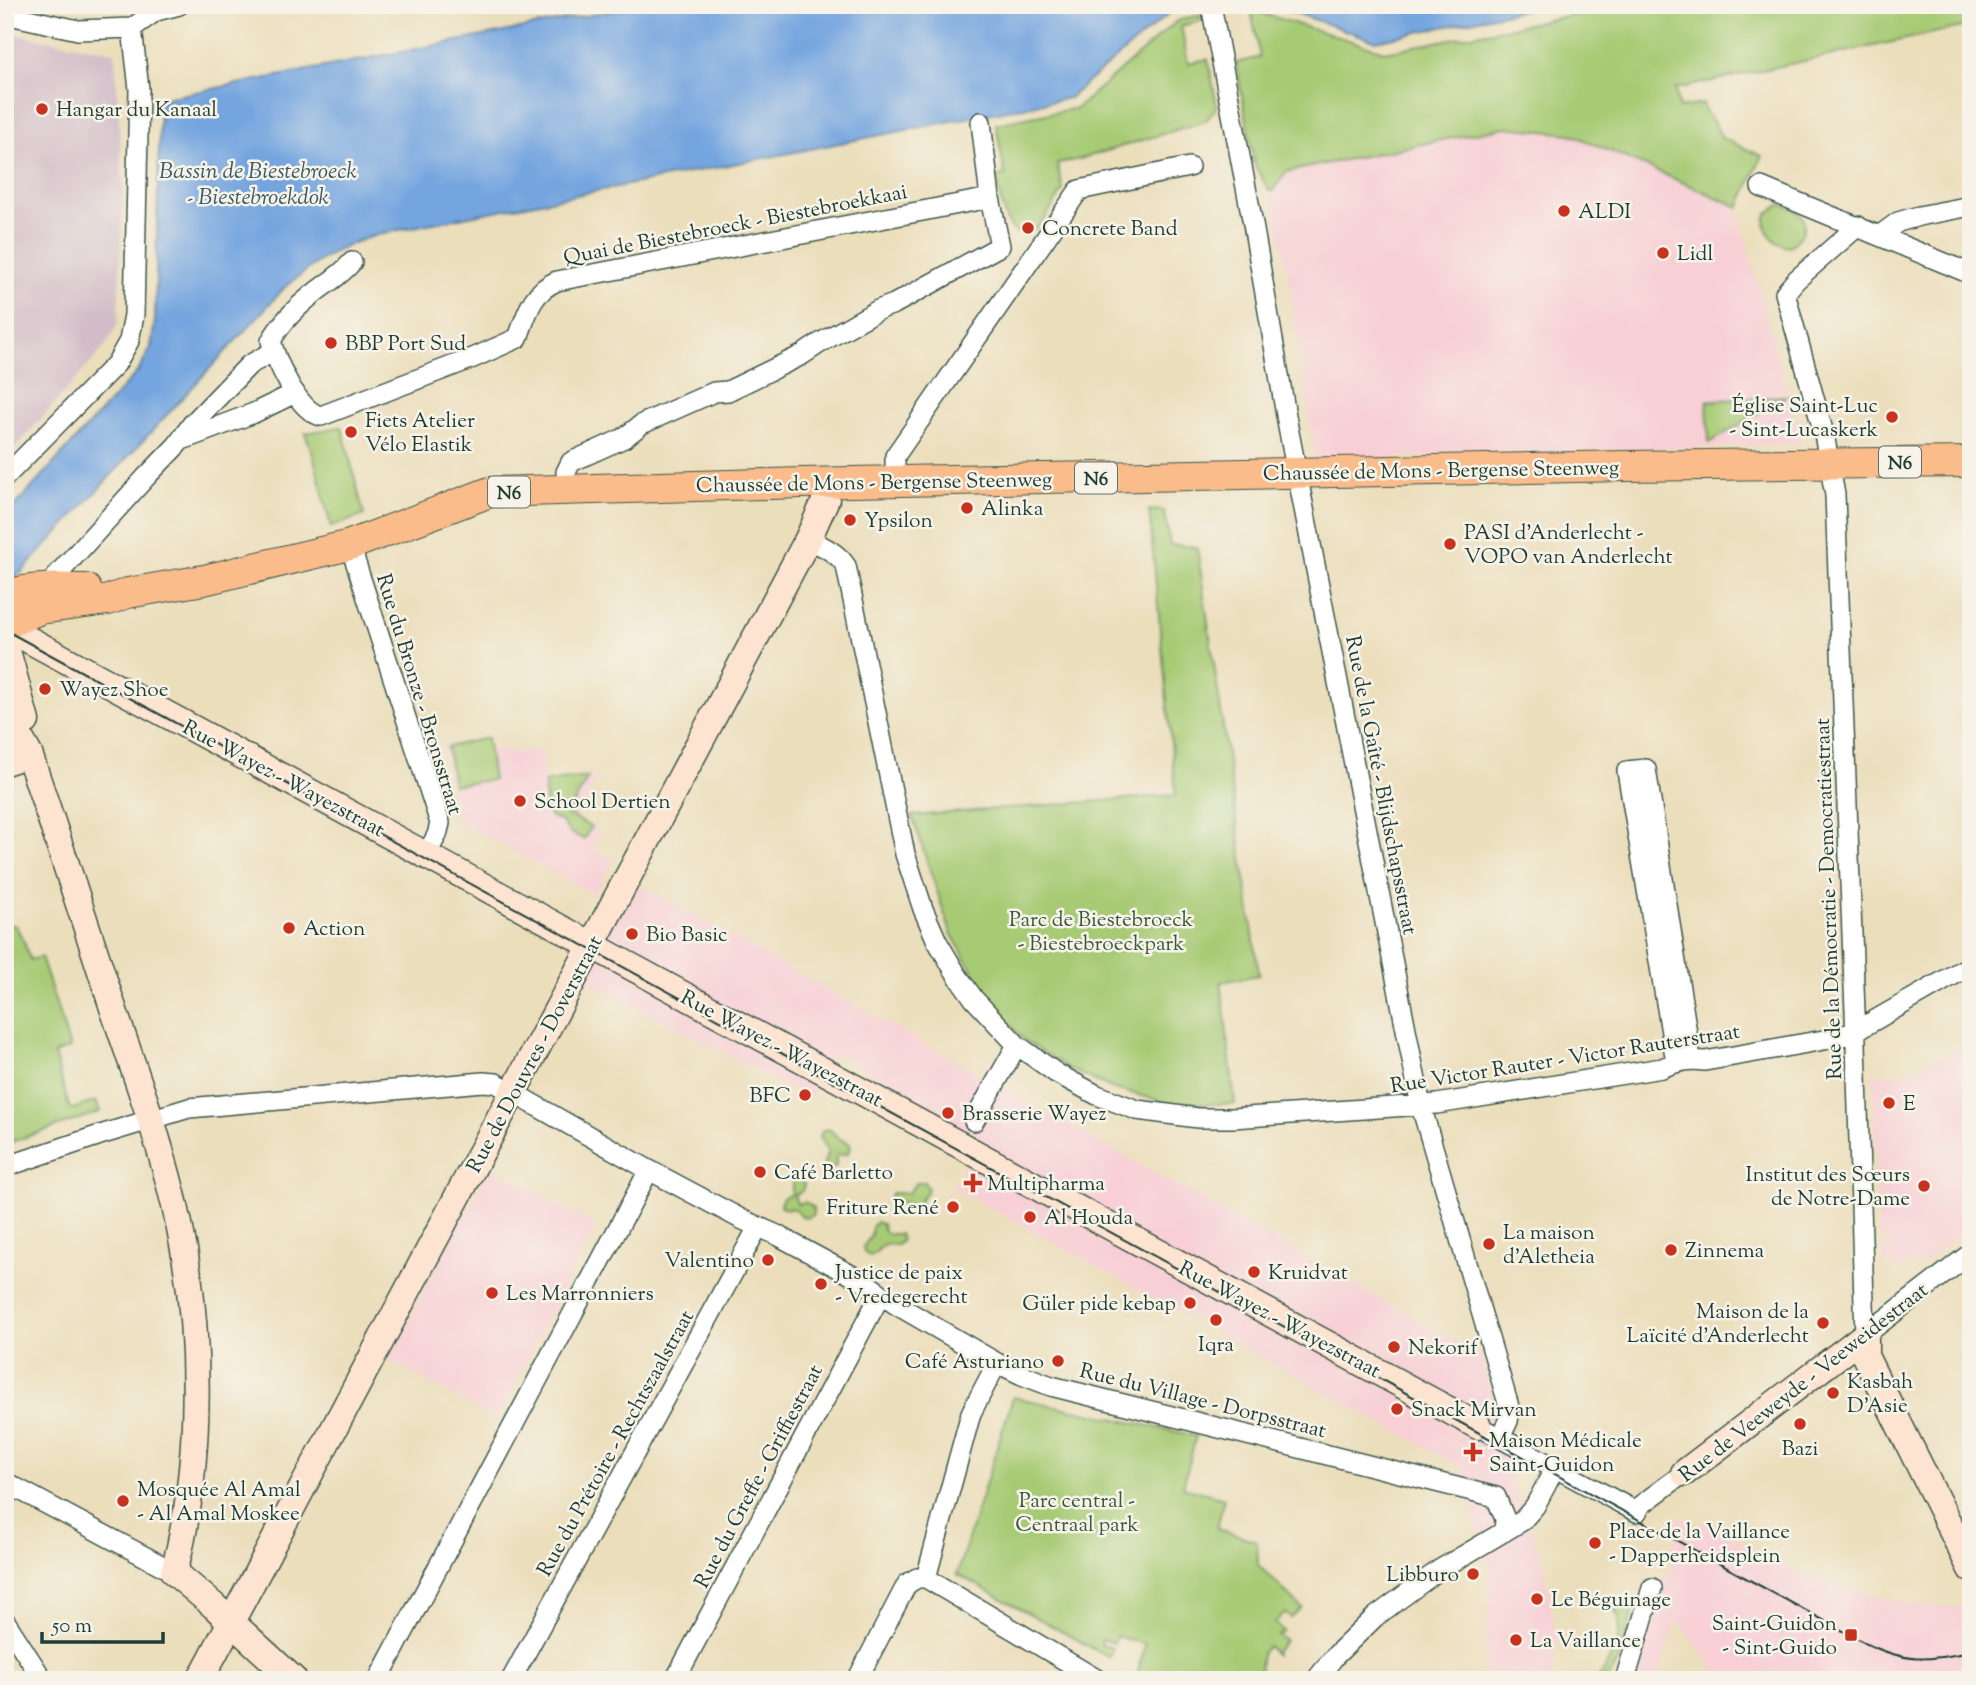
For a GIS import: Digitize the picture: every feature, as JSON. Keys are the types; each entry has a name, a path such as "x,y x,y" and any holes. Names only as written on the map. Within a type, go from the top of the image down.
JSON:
{"main road":[{"name":"Chaussée de Mons - Bergense Steenweg","path":"7,616 108,600 128,593 204,580 351,545 490,492 895,481 1971,462"},
{"name":"Chaussée de Mons - Bergense Steenweg","path":"7,616 17,592 50,587 128,593"}],"street":[{"path":"5,15 78,30 132,28 156,10 178,5"},
{"name":"Rue de la Gaîté - Blijdschapsstraat","path":"1211,5 1297,474 1421,1105 1510,1410 1508,1421 1489,1432"},
{"path":"5,477 116,364 129,341 134,315 139,89 132,28"},
{"path":"981,122 990,198 1000,246"},
{"path":"895,481 895,456 1079,190 1189,167"},
{"path":"1761,187 1971,274"},
{"name":"Quai de Biestebroeck - Biestebroekkaai","path":"274,351 295,393 312,414 321,416 461,363 518,338 533,300 543,287 557,281 990,198"},
{"path":"1880,236 1898,222 1971,206"},
{"name":"Rue de la Démocratie - Democratiestraat","path":"1858,226 1784,293 1824,434 1835,495 1865,1335"},
{"path":"1000,246 1031,259"},
{"path":"567,489 566,472 571,462 624,438 642,424 714,392 728,391 802,355 878,310 894,304 1000,246"},
{"path":"50,587 58,574 181,440 192,424 249,365 274,351 271,341 278,327 318,290 341,275 352,262"},
{"path":"181,440 254,413 295,393"},
{"name":"Rue de Douvres - Doverstraat","path":"200,1680 808,538 826,499 827,483"},
{"name":"Rue Victor Rauter - Victor Rauterstraat","path":"808,538 841,558 846,566 905,854 937,941 957,975 988,1015 1017,1045 1056,1073 1097,1095 1137,1110 1198,1118 1233,1118 1421,1105 1835,1038 1856,1031 1971,965"},
{"name":"Rue du Bronze - Bronsstraat","path":"351,545 440,823 426,855"},
{"path":"7,616 25,718 17,758"},
{"name":"Rue Wayez - Wayezstraat","path":"7,616 426,855 1555,1468"},
{"path":"5,700 17,733 17,758 150,1119 180,1226 195,1351 195,1414 191,1468 180,1550 174,1572"},
{"path":"1646,769 1684,1061 1627,771 1646,769"},
{"path":"974,1121 1017,1045"},
{"name":"Rue du Village - Dorpsstraat","path":"5,1167 179,1110 496,1083 649,1170 855,1277 1022,1375 1051,1386 1496,1497 1505,1519 1504,1532"},
{"path":"378,1680 649,1170"},
{"name":"Rue du Prétoire - Rechtszaalstraat","path":"511,1680 758,1227"},
{"name":"Rue de Veeweyde - Veeweidestraat","path":"1555,1468 1637,1512 1641,1505 1971,1253"},
{"name":"Rue du Greffe - Griffiestraat","path":"675,1680 881,1294"},
{"path":"1865,1335 1865,1356 1971,1569"},
{"path":"926,1578 971,1413 998,1363"},
{"path":"1316,1680 1335,1656 1375,1617 1439,1570 1522,1521 1535,1506 1555,1468"},
{"path":"5,1482 174,1572 294,1680"},
{"path":"857,1680 907,1584 917,1578 926,1578 1098,1680"},
{"path":"1625,1680 1652,1588"},
{"path":"5,1621 43,1680"}],"shaded area":[{"path":"5,33 115,52 123,190 118,324 104,348 5,459"},
{"path":"1505,127 1571,134 1736,204 1801,444 1316,460 1272,192 1286,172"},
{"name":"School Dertien","path":"487,738 490,750 504,748 517,753 541,749 545,782 591,777 597,780 577,819 600,832 592,848 614,859 595,895 460,822 441,746"},
{"path":"631,880 1480,1355 1514,1487 1543,1561 1557,1638 1551,1680 1485,1680 1491,1572 1458,1465 952,1187 978,1139 834,1053 810,1099 582,977"},
{"name":"Institut des Sœurs de Notre-Dame","path":"1971,1038 1971,1228 1953,1241 1946,1241 1945,1247 1938,1247 1938,1252 1924,1264 1894,1268 1894,1263 1883,1264 1882,1248 1893,1248 1893,1243 1885,1243 1885,1236 1878,1236 1873,1075 1905,1074 1959,1047 1957,1043"},
{"name":"Les Marronniers","path":"490,1167 596,1226 496,1419 387,1360"},
{"path":"1678,1515 1699,1527 1702,1521 1794,1570 1839,1587 1895,1601 1965,1607 1971,1620 1971,1680 1722,1680 1678,1619 1656,1680 1631,1680 1661,1582 1670,1575"}],"green space":[{"path":"1624,5 1971,5 1971,25 1675,89 1679,108 1703,104 1722,138 1762,156 1739,207 1571,134 1505,127 1286,172 1272,192 1255,166 1236,63 1260,57 1251,10 1390,51"},
{"path":"1199,15 1200,21 1181,26 1188,63 1208,59 1217,106 1206,121 1057,164 1063,190 1038,227 1024,234 1016,232 1005,217 996,177 1005,175 996,124 1077,108 1177,21"},
{"path":"1782,204 1796,210 1804,221 1801,236 1788,247 1774,240 1767,231 1765,220 1768,213"},
{"path":"1786,396 1783,398 1709,443 1707,401"},
{"path":"342,427 364,515 331,527 313,454 305,433"},
{"name":"Parc de Biestebroeck - Biestebroeckpark","path":"1149,510 1164,511 1170,545 1197,547 1259,975 1221,982 1235,1104 1173,1104 1114,1089 1069,1069 1023,1039 990,1001 951,933 912,816 1176,795"},
{"path":"487,738 493,780 453,785 447,747"},
{"path":"588,777 568,814 591,827 584,839 570,833 562,822 550,816 545,806 545,782"},
{"path":"5,923 16,926 30,960 41,957 70,1048 54,1054 70,1110 96,1101 100,1112 5,1144"},
{"path":"828,1129 849,1143 851,1148 847,1154 838,1155 836,1166 829,1169 824,1163 828,1151 820,1137 822,1131"},
{"path":"795,1179 801,1179 804,1185 802,1191 794,1195 797,1204 805,1202 813,1207 813,1214 808,1218 801,1216 795,1209 783,1208 780,1204 783,1198 792,1194 792,1183"},
{"path":"917,1182 924,1182 928,1188 920,1199 916,1213 910,1212 905,1203 891,1202 889,1198 892,1193 908,1193"},
{"path":"876,1222 882,1224 887,1234 900,1234 902,1240 897,1245 882,1246 869,1256 863,1247"},
{"name":"Parc central - Centraal park","path":"1013,1397 1196,1436 1183,1487 1224,1498 1217,1529 1257,1541 1258,1565 1302,1608 1291,1618 1285,1613 1275,1623 1283,1631 1278,1635 1285,1641 1275,1654 1268,1646 1262,1652 1259,1680 1213,1680 1192,1673 1189,1680 1136,1680 1145,1644 1116,1636 1114,1643 1102,1639 1101,1645 1112,1648 1110,1658 957,1574"},
{"path":"1635,1603 1620,1658 1608,1679 1605,1677 1594,1680 1607,1665 1619,1634 1617,1614 1612,1607"}],"water":[{"name":"Bassin de Biestebroeck - Biestebroekdok","path":"642,5 1196,5 1173,10 1069,98 406,228 365,239 339,250 287,285 5,590 5,517 139,370 151,347 155,321 160,99"},
{"path":"1273,5 1546,5 1376,41"}],"tram line":[{"path":"5,630 1867,1644 1895,1655 1918,1658 1971,1652"}],"place":[{"name":"Hangar du Kanaal","path":"42,109"},
{"name":"ALDI","path":"1564,211"},
{"name":"Concrete Band","path":"1028,228"},
{"name":"Lidl","path":"1663,253"},
{"name":"BBP Port Sud","path":"331,343"},
{"name":"Église Saint-Luc - Sint-Lucaskerk","path":"1892,417"},
{"name":"Fiets Atelier Vélo Elastik","path":"351,432"},
{"name":"Alinka","path":"967,508"},
{"name":"Ypsilon","path":"850,520"},
{"name":"PASI d'Anderlecht - VOPO van Anderlecht","path":"1450,544"},
{"name":"Wayez Shoe","path":"45,689"},
{"name":"School Dertien","path":"520,801"},
{"name":"Action","path":"289,928"},
{"name":"Bio Basic","path":"632,934"},
{"name":"BFC","path":"805,1095"},
{"name":"E","path":"1889,1103"},
{"name":"Brasserie Wayez","path":"948,1113"},
{"name":"Café Barletto","path":"760,1172"},
{"name":"Multipharma","path":"973,1183"},
{"name":"Institut des Sœurs de Notre-Dame","path":"1924,1186"},
{"name":"Friture René","path":"953,1207"},
{"name":"Al Houda","path":"1030,1217"},
{"name":"La maison d'Aletheia","path":"1489,1244"},
{"name":"Zinnema","path":"1671,1250"},
{"name":"Valentino","path":"768,1260"},
{"name":"Kruidvat","path":"1254,1272"},
{"name":"Justice de paix - Vredegerecht","path":"821,1284"},
{"name":"Les Marronniers","path":"492,1293"},
{"name":"Güler pide kebap","path":"1190,1303"},
{"name":"Iqra","path":"1216,1320"},
{"name":"Maison de la Laïcité d'Anderlecht","path":"1823,1323"},
{"name":"Nekorif","path":"1394,1347"},
{"name":"Café Asturiano","path":"1058,1361"},
{"name":"Kasbah D'Asie","path":"1833,1393"},
{"name":"Snack Mirvan","path":"1397,1409"},
{"name":"Bazi","path":"1800,1424"},
{"name":"Maison Médicale Saint-Guidon","path":"1473,1452"},
{"name":"Mosquée Al Amal - Al Amal Moskee","path":"123,1501"},
{"name":"Place de la Vaillance - Dapperheidsplein","path":"1595,1543"},
{"name":"Libburo","path":"1473,1574"},
{"name":"Le Béguinage","path":"1537,1599"},
{"name":"Saint-Guidon - Sint-Guido","path":"1851,1635"},
{"name":"La Vaillance","path":"1516,1640"}]}
